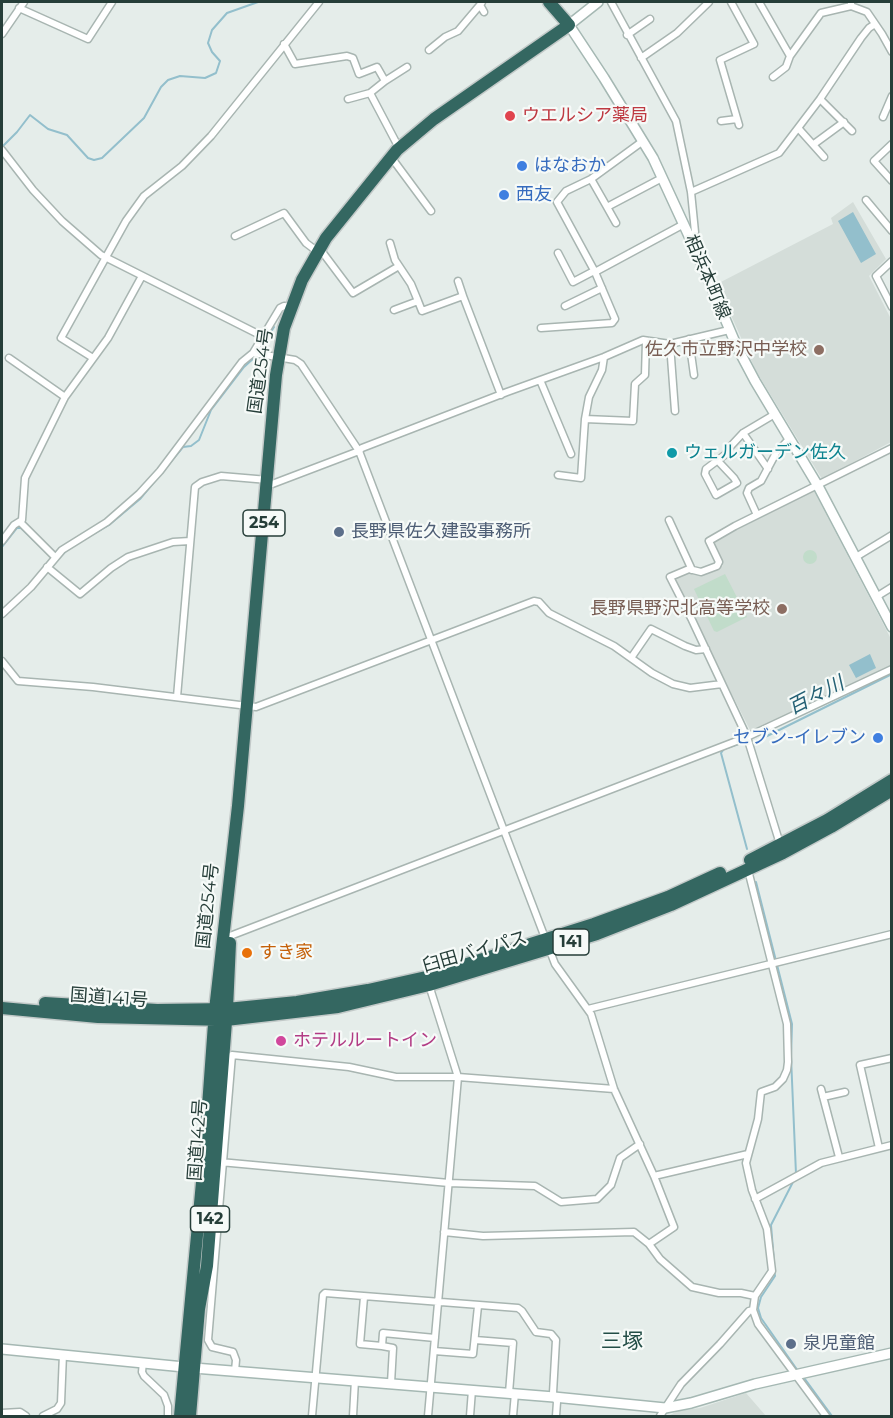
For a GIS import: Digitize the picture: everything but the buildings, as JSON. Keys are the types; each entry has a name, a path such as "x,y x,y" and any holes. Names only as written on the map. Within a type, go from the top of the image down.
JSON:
{"highway":[{"path":"549,2 569,25"},
{"name":"国道254号","path":"221,1015 237,806 278,356 291,307 319,250 360,193 395,152 434,119 569,25"},
{"name":"臼田バイパス","path":"221,1015 338,1007 429,985 549,944 668,897 780,845 827,820 891,780"},
{"name":"臼田バイパス","path":"221,1015 368,990 426,977 634,920 748,870 821,832 891,790"},
{"name":"国道254号","path":"221,1015 237,845 237,806"},
{"name":"国道141号","path":"2,1000 221,1015"},
{"name":"国道141号","path":"2,1008 98,1017 221,1015"},
{"name":"国道142号","path":"180,1416 207,1266 219,1162 221,1015"},
{"name":"国道142号","path":"190,1416 189,1367 221,1015"}],"street":[{"path":"2,34 24,2"},
{"path":"19,8 88,39 112,2"},
{"path":"93,358 61,338 126,220 144,196 182,166 211,136 319,2"},
{"path":"569,25 598,2"},
{"path":"610,2 676,121 691,192 695,232 690,237"},
{"path":"641,58 677,33 709,2"},
{"path":"721,121 738,122 720,60 754,44 731,2"},
{"path":"759,2 790,56"},
{"path":"481,3 484,12"},
{"path":"429,50 458,31 481,3"},
{"path":"773,77 786,67 790,56 821,13 851,4 867,12 891,51"},
{"path":"627,35 650,19"},
{"path":"691,192 772,158 784,149 861,38 875,24"},
{"name":"相浜本町線","path":"569,25 643,141 684,224 729,330 754,381 818,486 891,627"},
{"path":"284,44 295,64 347,56 353,58 359,74"},
{"path":"352,78 385,63"},
{"path":"377,67 385,81"},
{"path":"348,99 370,93 407,68"},
{"path":"370,93 395,152 431,211"},
{"path":"883,117 891,96"},
{"path":"820,99 852,130"},
{"path":"814,144 844,122"},
{"path":"799,129 824,157"},
{"path":"541,328 612,323 615,320 595,272 557,202 566,191 591,179 643,141"},
{"path":"891,144 874,161 891,181"},
{"path":"2,150 33,190 62,221 107,258 262,336"},
{"path":"607,207 662,178"},
{"path":"591,179 616,223"},
{"path":"867,200 891,231"},
{"path":"235,236 284,213 306,243 319,250 353,293 399,266"},
{"path":"558,253 573,282 684,224"},
{"path":"390,243 395,260 422,311 463,296"},
{"path":"891,261 876,276 891,307"},
{"path":"2,542 14,525 20,522 25,478 64,397 108,338 142,276"},
{"path":"458,281 501,395"},
{"path":"566,306 602,288"},
{"path":"394,310 418,301"},
{"path":"2,614 31,587 52,561 77,539 107,522 139,494 160,471 242,362 253,353 280,308 291,307"},
{"path":"177,697 195,487 202,482 221,476 267,483 359,451 643,340 670,344 729,330"},
{"path":"689,339 694,375"},
{"path":"585,419 633,421 635,384 645,375 646,341"},
{"path":"670,344 675,411"},
{"path":"253,353 278,356 295,360 301,364 359,451 559,971 588,1010 614,1089 654,1176 674,1227 649,1244"},
{"path":"558,475 581,478 585,419 589,397 602,370 604,357"},
{"path":"9,358 64,397"},
{"path":"540,380 572,454"},
{"path":"718,461 737,483 716,495 705,474 706,469 718,461 743,433 775,414"},
{"path":"743,433 768,469"},
{"path":"757,515 747,493 749,488 761,481 776,453 790,438"},
{"path":"780,845 747,738 706,649 669,577 692,570 701,572 717,566 719,562 709,541 891,448"},
{"path":"669,520 692,570"},
{"path":"20,522 80,594 103,573 128,558 173,542 190,541"},
{"path":"856,557 891,535"},
{"path":"876,597 891,586"},
{"path":"2,661 18,681 256,707 539,602 549,613 614,646 673,684 690,688 722,684"},
{"path":"631,658 651,629 685,646 696,650 706,649"},
{"path":"230,936 505,831 520,823 747,738 891,669"},
{"path":"748,870 787,1024 788,1070 775,1087 761,1092 758,1119 746,1163 755,1199 767,1229 772,1271 755,1296 753,1310 758,1324 826,1416"},
{"path":"588,1010 891,934"},
{"path":"428,1416 458,1077 429,985"},
{"path":"235,1371 236,1360 233,1352 212,1347 208,1340 219,1162 232,1055 349,1067 396,1077 458,1077 614,1089"},
{"path":"879,1148 860,1065 891,1058"},
{"path":"839,1157 822,1093 845,1092"},
{"path":"219,1162 449,1183 535,1186 561,1202 597,1199 611,1185 620,1158 640,1144"},
{"path":"755,1199 817,1165 891,1144"},
{"path":"654,1176 748,1154"},
{"path":"444,1232 483,1236 631,1231 649,1244 660,1259 692,1287 719,1293 734,1292 755,1296"},
{"path":"312,1416 325,1293 438,1304 518,1308 536,1332 551,1334 556,1340 552,1393 557,1402 556,1416"},
{"path":"364,1297 360,1344 393,1348 391,1383"},
{"path":"434,1351 473,1353 478,1306"},
{"path":"663,1412 681,1384 749,1311 753,1310"},
{"path":"382,1346 383,1334 435,1338"},
{"path":"475,1340 513,1343 513,1416"},
{"path":"2,1349 554,1397 663,1412 795,1374 891,1353"},
{"path":"43,1416 57,1409 61,1403 63,1354"},
{"path":"143,1362 144,1376 164,1395 168,1406 168,1416"},
{"path":"353,1416 355,1380"},
{"path":"470,1416 472,1390"},
{"path":"2,1413 20,1412 26,1416"}],"shaded area":[{"name":"佐久市立野沢中学校","path":"853,202 886,259 869,276 891,319 891,442 822,479 756,371 717,284 833,224 831,218"},
{"name":"長野県野沢北高等学校","path":"814,491 891,639 891,665 751,732 673,578 691,573 700,574 723,566 713,542"},
{"path":"746,1393 766,1416 668,1416 678,1411 700,1408"}],"green space":[{"path":"810,550 815,552 817,557 815,562 810,564 805,562 803,557 805,552"},
{"path":"725,574 747,617 717,632 714,631 694,589"}],"water":[{"path":"853,212 876,254 861,263 838,221"},
{"path":"870,654 876,668 856,678 849,665"}],"waterway":[{"path":"2,147 30,115 48,129 67,135 88,158 94,160 102,158 144,118 161,87 168,80 180,76 205,78 216,73 220,61 208,43 212,30 227,13 258,2"},
{"path":"90,536 109,525 140,499 183,447 191,446 199,440 211,410 244,367 255,357 274,327"},
{"path":"2,547 17,528 21,528 52,558"},
{"path":"59,558 67,550"},
{"name":"百々川","path":"753,743 892,674"},
{"path":"744,742 724,749 721,753 747,849"},
{"path":"756,882 792,1024 791,1057 796,1174"},
{"path":"774,1262 771,1225 794,1180"},
{"path":"774,1270 775,1276 761,1297 758,1308 761,1318 798,1371"},
{"path":"802,1375 832,1416"}],"place":[{"name":"ウエルシア薬局","path":"510,116"},
{"name":"はなおか","path":"522,166"},
{"name":"西友","path":"504,195"},
{"name":"佐久市立野沢中学校","path":"819,350"},
{"name":"ウェルガーデン佐久","path":"672,453"},
{"name":"長野県佐久建設事務所","path":"339,532"},
{"name":"長野県野沢北高等学校","path":"782,609"},
{"name":"セブン-イレブン","path":"878,738"},
{"name":"すき家","path":"247,953"},
{"name":"ホテルルートイン","path":"281,1041"},
{"name":"泉児童館","path":"791,1344"}],"district":[{"name":"三塚","path":"622,1342"}]}
